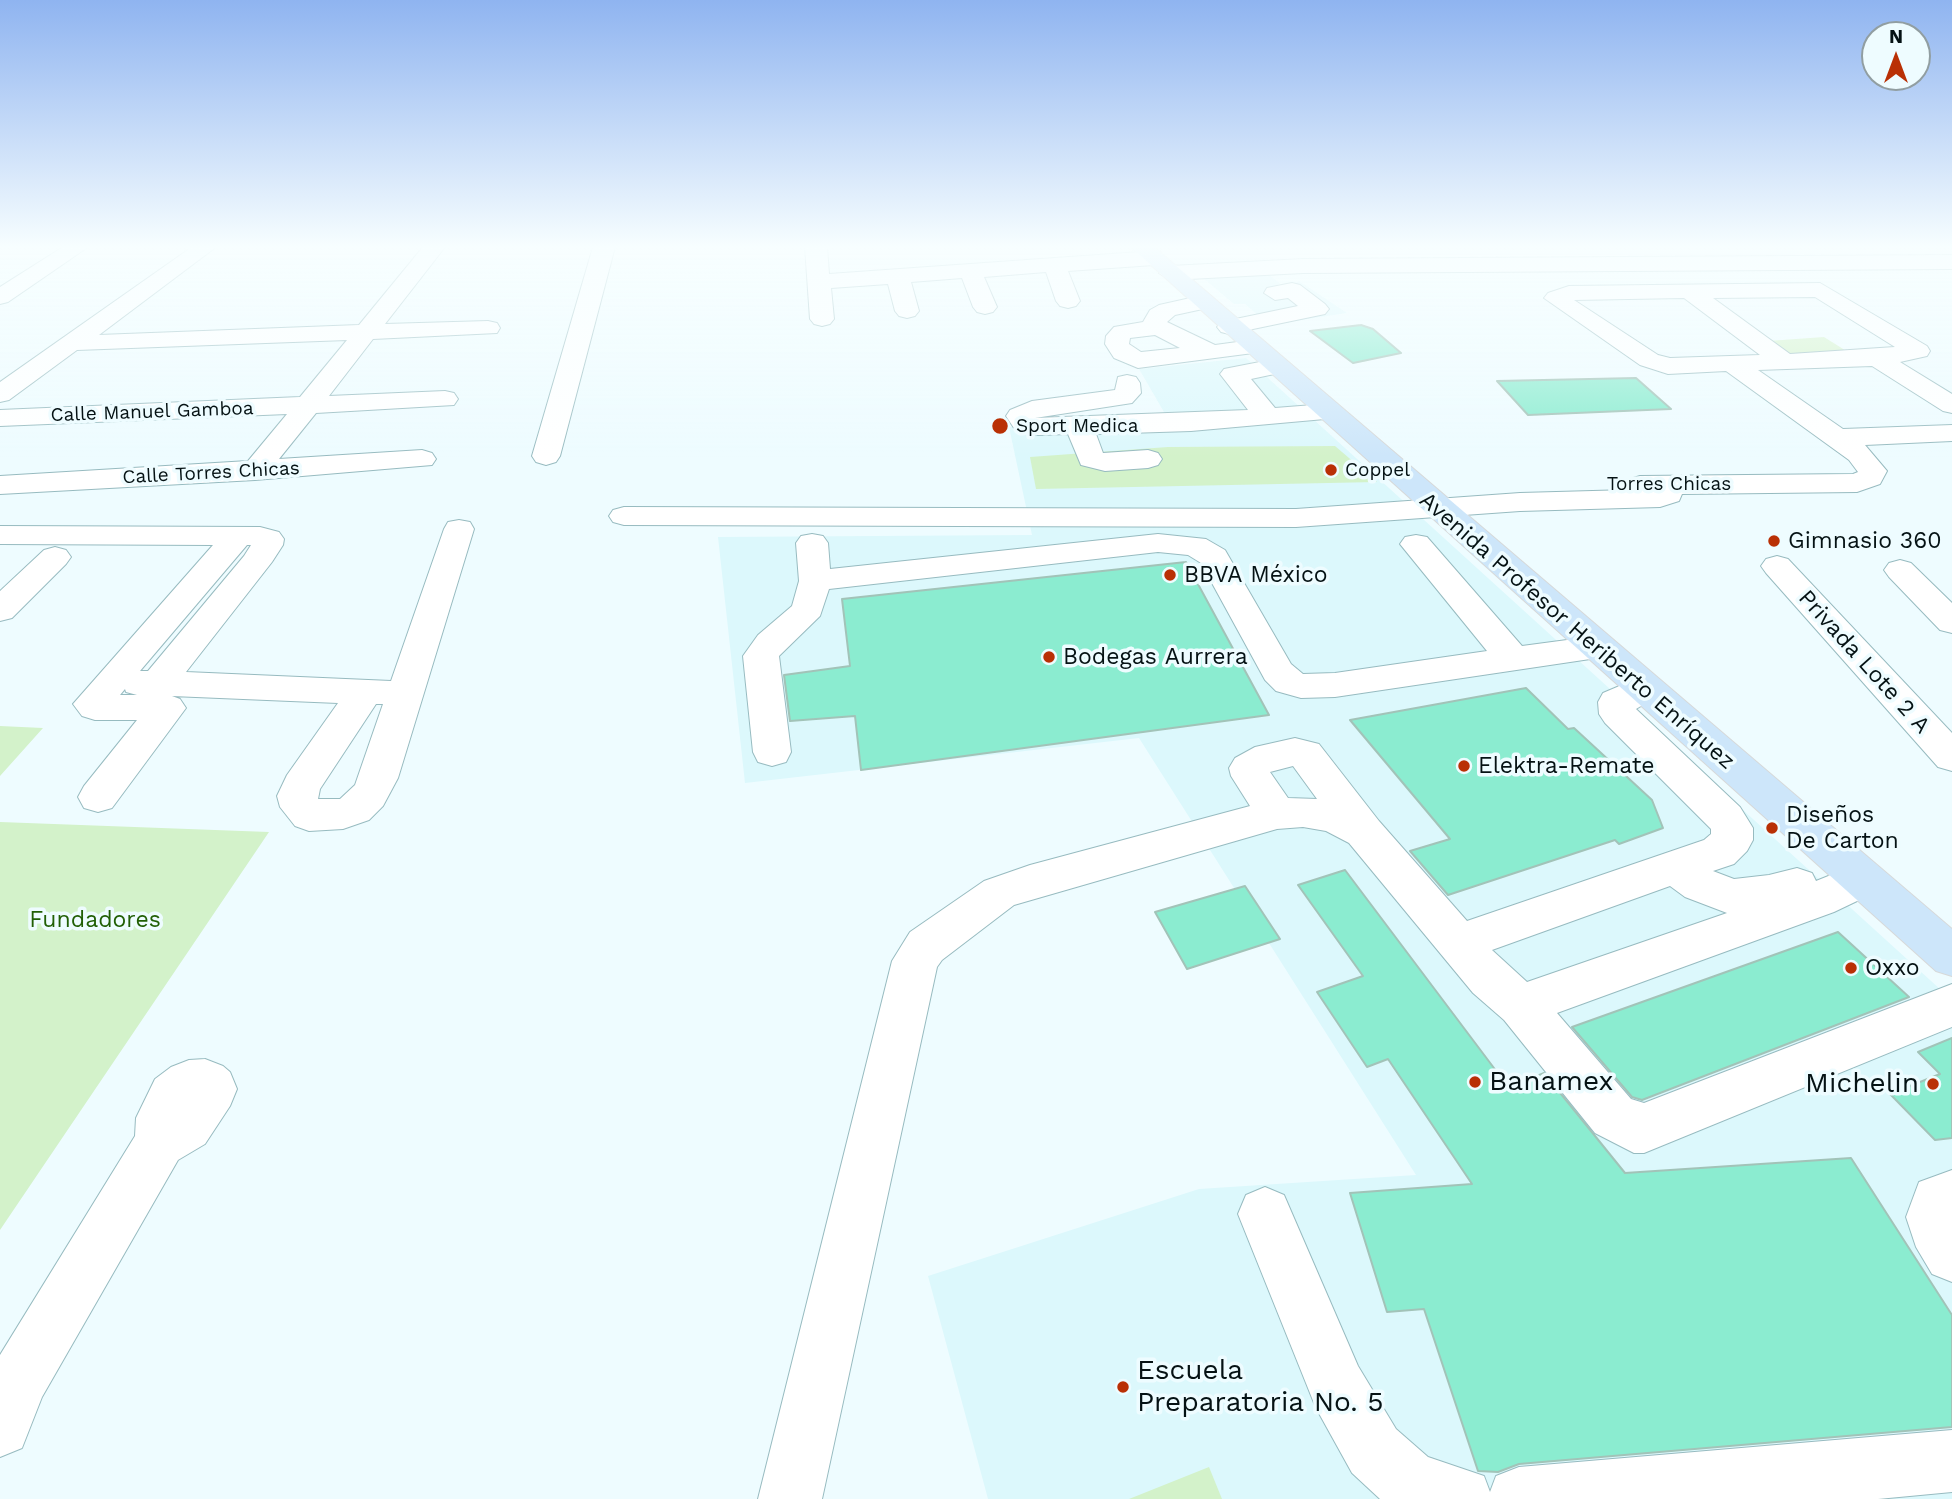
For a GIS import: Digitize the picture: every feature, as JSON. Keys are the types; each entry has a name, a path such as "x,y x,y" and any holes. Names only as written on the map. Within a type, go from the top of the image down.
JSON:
{"main road":[{"name":"Avenida Profesor Heriberto Enríquez","path":"1217,317 1243,348 1314,402 1952,957"}],"street":[{"path":"0,394 109,317"},
{"path":"255,471 379,317"},
{"path":"546,456 585,317"},
{"path":"1156,328 1154,322 1158,317"},
{"path":"1243,348 1188,345 1156,328 1123,332 1118,336 1117,344 1123,353 1138,360 1243,348 1302,317"},
{"path":"1585,317 1657,364 1734,365 1877,358 1910,354 1918,349 1865,317"},
{"path":"1723,317 1787,363"},
{"path":"73,343 488,328"},
{"path":"1243,348 1233,374 1260,408"},
{"path":"1877,358 1952,405"},
{"path":"12,359 48,360"},
{"path":"1734,365 1837,438 1952,433"},
{"path":"1127,383 1128,393 1123,397 1032,409 1020,416 1026,425 1079,426 1314,402"},
{"name":"Calle Manuel Gamboa","path":"0,418 445,399"},
{"path":"1079,426 1091,459 1105,462 1147,459"},
{"name":"Torres Chicas","path":"1411,486 1836,484 1857,483 1870,478 1873,471 1868,462 1837,438"},
{"name":"Calle Torres Chicas","path":"0,485 255,471 422,458"},
{"path":"624,516 1296,519 1520,502 1660,498 1668,495 1662,484"},
{"path":"366,691 301,785 297,796 300,807 309,815 343,814 355,809 369,795 378,778 459,529"},
{"path":"1466,533 1416,544 1513,659"},
{"path":"0,535 237,553"},
{"path":"772,752 761,656 769,643 808,609 815,582 812,543"},
{"path":"815,582 1179,543 1195,546 1214,558 1278,672 1289,682 1301,685 1335,685 1597,648"},
{"path":"237,553 109,681 92,705 169,692 404,692"},
{"path":"0,555 55,557 237,553"},
{"path":"98,797 169,692 237,553"},
{"path":"0,610 55,557"},
{"name":"Privada Lote 2 A","path":"1777,566 1952,757"},
{"path":"1900,570 1952,622"},
{"path":"1458,943 1719,852 1732,840 1732,828 1726,818 1618,714 1616,702 1643,688"},
{"path":"790,1499 915,961 926,946 999,893 1030,881 1277,814 1303,813 1334,817 1364,832 1499,990 1521,1004 1613,1116 1634,1128 1644,1128 1952,1006"},
{"path":"1676,867 1700,885 1719,894 1742,898 1855,872"},
{"path":"1521,1004 1819,899 1855,872"},
{"path":"0,1426 20,1378 160,1142"},
{"path":"1952,1197 1938,1200 1933,1217 1935,1228 1952,1254"},
{"path":"1265,1214 1337,1387 1374,1451 1410,1483 1461,1499"},
{"path":"1519,1499 1952,1461"}],"shaded area":[{"path":"1260,317 1321,317 1269,325"},
{"path":"1246,358 1952,1000 1952,1499 988,1499 928,1276 1199,1189 1416,1175 1139,738 745,783 718,537 1032,535 1009,427 1168,419 1139,369"}],"green space":[{"path":"1824,337 1848,352 1791,357 1768,341"},
{"path":"1335,446 1377,482 1036,489 1030,457 1168,447"},
{"path":"0,726 43,728 0,776"},
{"name":"Fundadores","path":"0,822 269,832 0,1230"},
{"path":"1209,1467 1222,1499 1129,1499"}],"building":[{"path":"1361,325 1373,329 1401,353 1353,363 1310,331"},
{"path":"1636,378 1671,409 1528,415 1497,381"},
{"path":"1186,562 1269,715 861,770 855,716 790,721 784,675 850,666 842,599"},
{"path":"1526,688 1568,729 1574,728 1652,800 1663,828 1619,844 1615,840 1448,895 1410,851 1450,839 1350,720"},
{"path":"1345,870 1509,1088 1544,1073 1625,1173 1851,1158 1952,1315 1952,1427 1519,1464 1498,1472 1478,1471 1424,1309 1387,1312 1350,1193 1472,1184 1388,1059 1367,1067 1317,992 1363,976 1298,885"},
{"path":"1245,886 1280,939 1187,969 1155,912"},
{"path":"1838,932 1909,997 1642,1100 1632,1097 1572,1027"},
{"name":"Michelin","path":"1952,1038 1952,1138 1935,1140 1890,1094 1940,1074 1918,1052"}],"place":[{"name":"Sport Medica","path":"1000,426"},
{"name":"Coppel","path":"1331,470"},
{"name":"Gimnasio 360","path":"1774,541"},
{"name":"BBVA México","path":"1170,575"},
{"name":"Bodegas Aurrera","path":"1049,657"},
{"name":"Elektra-Remate","path":"1464,766"},
{"name":"Diseños De Carton","path":"1772,828"},
{"name":"Oxxo","path":"1851,968"},
{"name":"Banamex","path":"1475,1082"},
{"name":"Michelin","path":"1933,1084"},
{"name":"Escuela Preparatoria No. 5","path":"1123,1387"}]}
